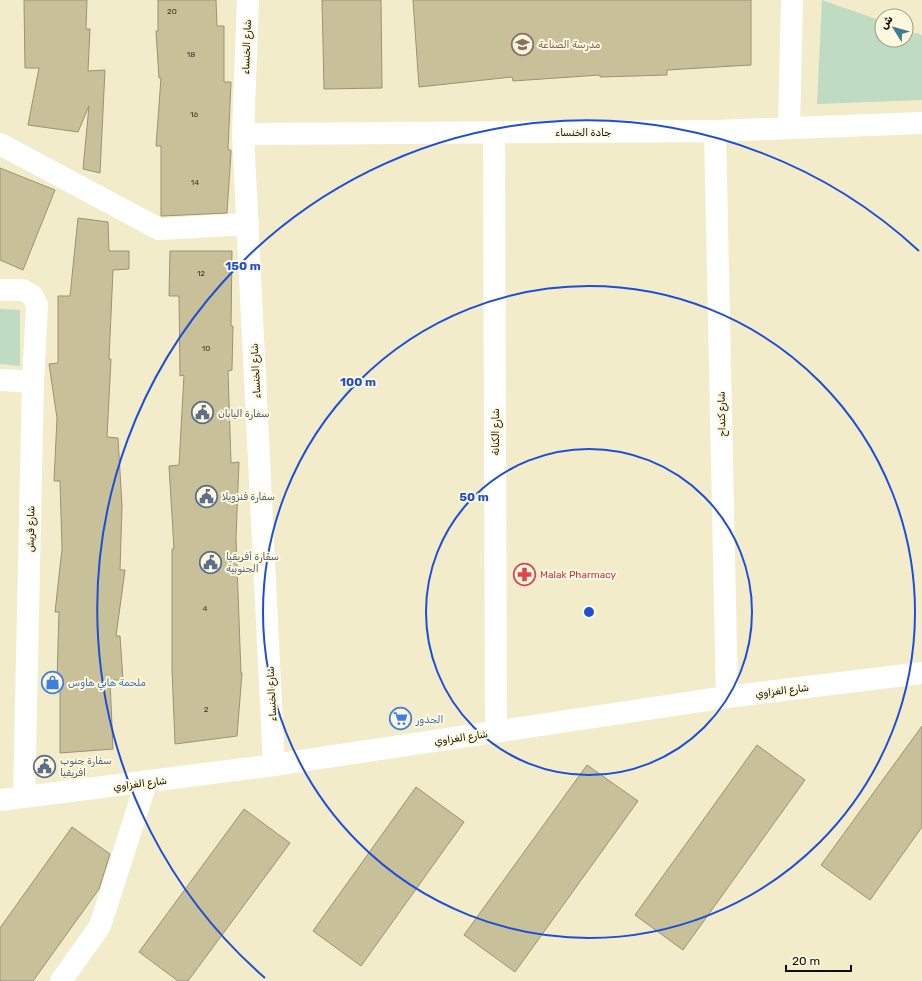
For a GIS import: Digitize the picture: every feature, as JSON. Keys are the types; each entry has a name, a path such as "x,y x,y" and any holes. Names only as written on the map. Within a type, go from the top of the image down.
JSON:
{"street":[{"name":"شارع الخنساء","path":"248,0 243,134 274,765"},
{"path":"789,128 792,0"},
{"name":"جادة الخنساء","path":"243,134 715,131 922,123"},
{"name":"شارع كنداح","path":"715,131 727,697"},
{"name":"شارع الكنانة","path":"494,132 496,732"},
{"path":"0,144 158,229 248,224"},
{"name":"شارع قريش","path":"0,290 22,290 32,295 37,305 33,382 24,797"},
{"path":"0,380 33,382"},
{"name":"شارع الغزاوي","path":"0,800 146,783 727,697 922,673"},
{"path":"61,981 100,926 146,783"}],"green space":[{"path":"822,0 874,18 874,48 914,48 914,32 922,35 922,100 817,104"},
{"path":"0,309 20,310 20,366 0,364"}],"building":[{"path":"24,0 87,0 86,29 90,29 88,71 105,70 100,173 83,169 89,106 78,132 28,125 39,68 25,68"},
{"path":"158,0 216,0 217,26 224,26 224,82 231,82 228,150 231,150 231,153 227,213 161,216 161,146 156,146 161,78 159,78 156,31 158,31"},
{"path":"322,0 381,0 382,88 324,89"},
{"path":"413,0 751,0 751,65 667,70 667,75 600,77 600,75 513,81 512,77 419,87"},
{"path":"0,168 55,190 23,270 0,260"},
{"path":"78,218 108,222 109,251 129,251 129,269 113,270 107,437 118,438 122,506 120,570 125,570 116,636 120,636 123,680 110,680 113,749 60,753 60,680 57,680 59,612 55,612 62,549 60,481 54,481 57,418 49,364 58,363 58,296 70,296"},
{"path":"170,251 232,251 232,370 228,371 231,463 239,462 236,538 242,673 237,736 175,744 172,669 172,549 174,549 169,466 179,465 184,375 180,376 179,296 169,296"},
{"path":"922,726 922,827 870,900 821,865"},
{"path":"757,745 805,780 683,950 635,915"},
{"path":"587,765 638,801 515,972 464,935"},
{"path":"416,787 464,822 361,966 313,931"},
{"path":"244,809 290,843 188,981 178,981 139,952"},
{"path":"72,827 110,854 99,889 33,981 0,981 0,928"}],"place":[{"name":"مدرسة الصناعة","path":"523,44"},
{"name":"سفارة اليابان","path":"203,413"},
{"name":"سفارة فنزويلا","path":"207,496"},
{"name":"سفارة أفريقيا الجنوبية","path":"210,562"},
{"name":"Malak Pharmacy","path":"524,574"},
{"name":"ملحمة هابي هاوس","path":"53,682"},
{"name":"الجذور","path":"400,719"},
{"name":"سفارة جنوب افريقيا","path":"44,766"}]}
